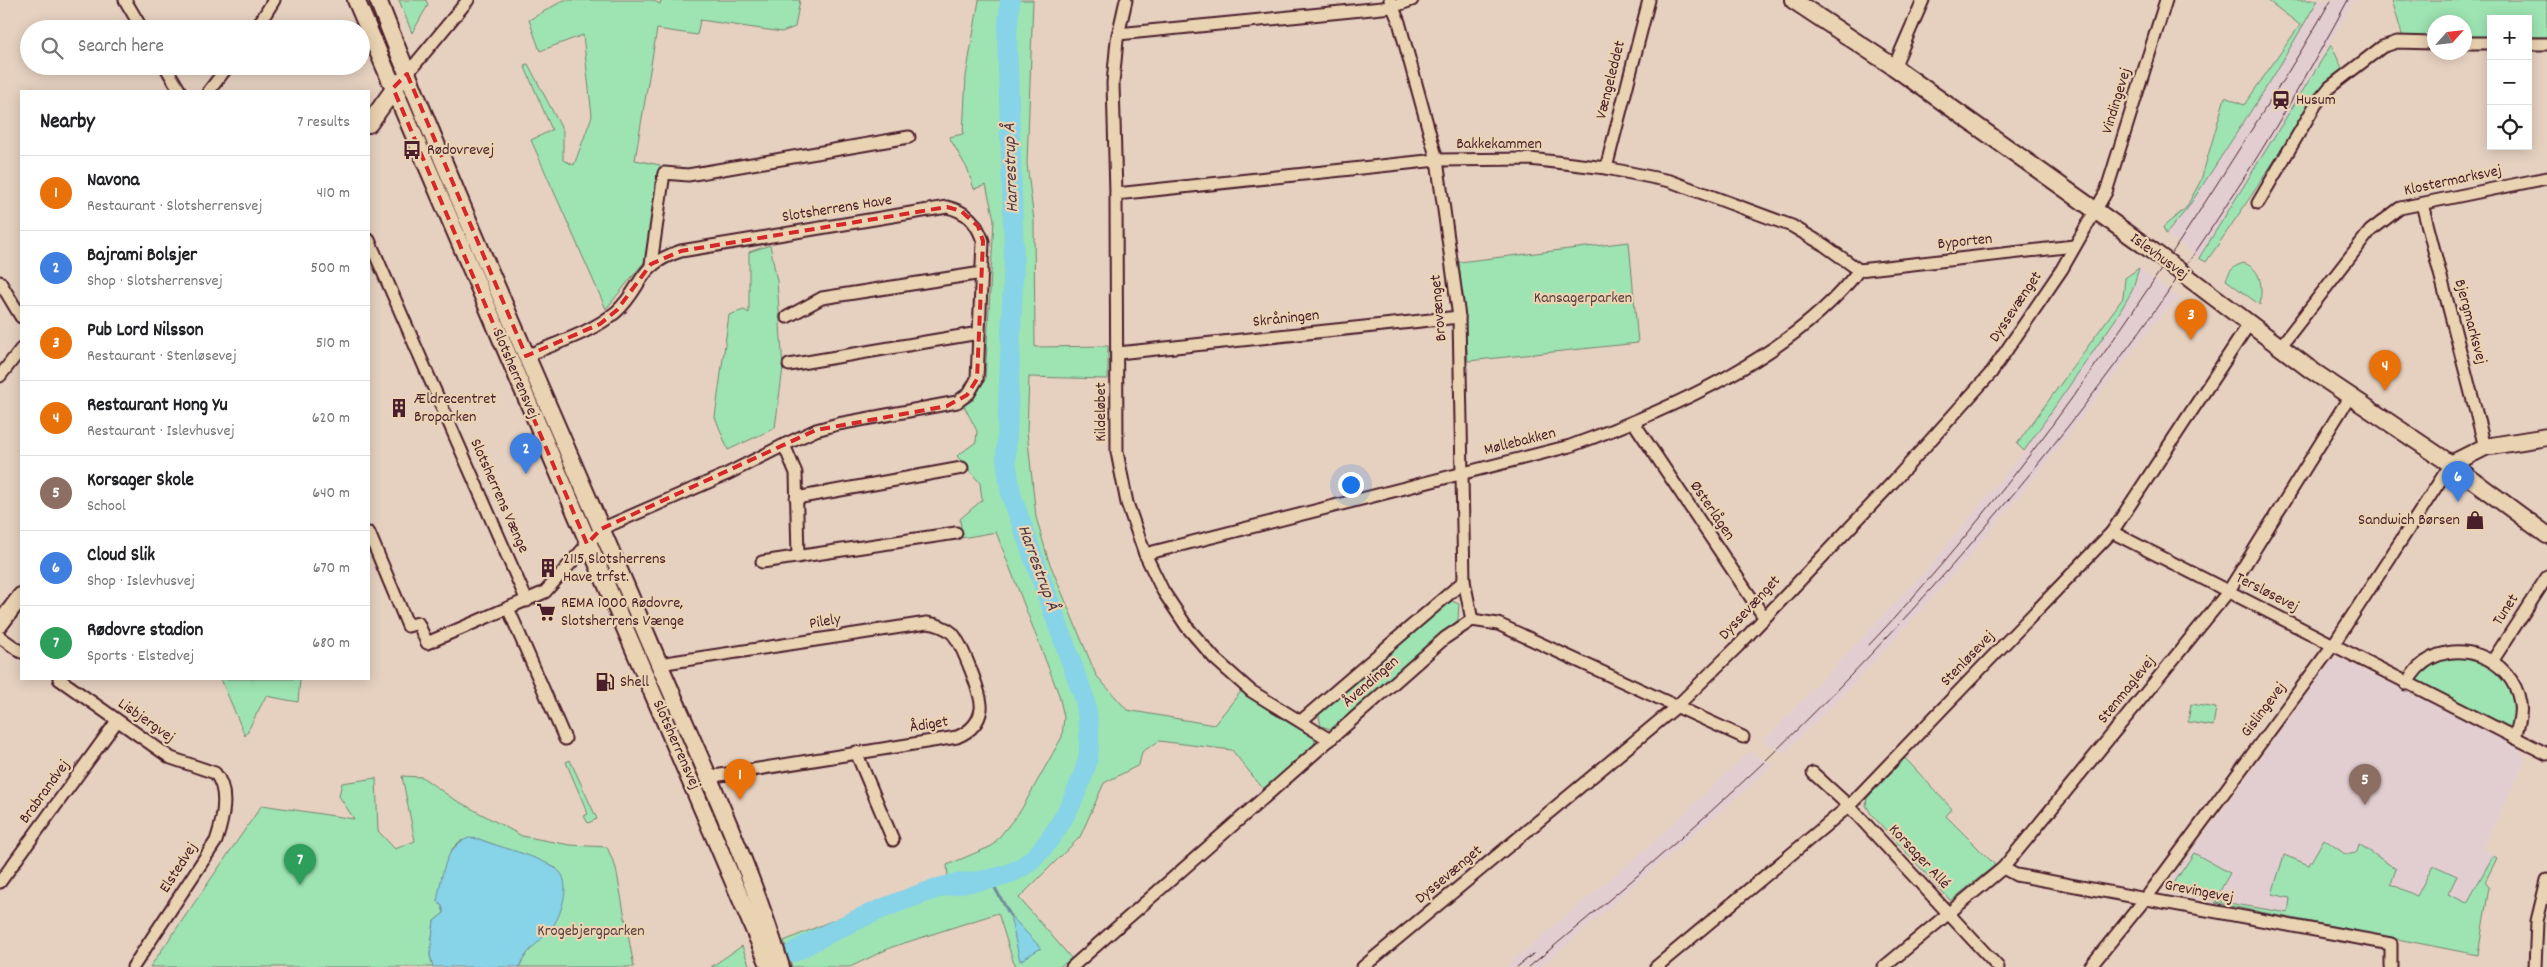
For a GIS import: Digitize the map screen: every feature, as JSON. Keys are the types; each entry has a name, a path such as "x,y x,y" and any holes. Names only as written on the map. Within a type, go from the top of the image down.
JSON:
{"street":[{"path":"125,0 137,20"},
{"path":"262,20 274,0"},
{"name":"Slotsherrensvej","path":"356,0 364,20"},
{"name":"Slotsherrensvej","path":"378,0 407,74 526,356 708,776 758,897 781,967"},
{"path":"370,122 393,88 407,74 468,0"},
{"name":"Kildeløbet","path":"1126,0 1118,34 1113,83 1118,353 1117,452 1127,503 1145,554 1163,591 1187,627 1215,659 1251,691 1330,740"},
{"path":"1118,34 1412,0"},
{"name":"Vængeleddet","path":"1606,168 1648,0"},
{"name":"Islevhusvej","path":"1793,0 1894,67 2151,250 2280,347 2451,464 2547,535"},
{"path":"1894,67 1923,0"},
{"name":"Vindingevej","path":"2094,209 2106,192 2166,0"},
{"name":"Brovænget","path":"1391,3 1399,22 1438,160 1459,317 1464,580 1472,620"},
{"name":"Slotsherrensvej","path":"370,33 587,544 629,634 770,967"},
{"path":"2258,204 2316,104 2330,87 2382,47 2397,42 2427,43"},
{"path":"2472,43 2487,43"},
{"path":"2532,44 2547,44"},
{"path":"170,75 179,90"},
{"path":"211,90 222,75"},
{"path":"526,356 600,324 617,310 651,264 664,173 688,174 909,137"},
{"name":"Bakkekammen","path":"1116,194 1438,160 1530,159 1606,168 1670,181 1792,226 1824,244 1859,270"},
{"name":"Klostermarksvej","path":"2280,347 2370,231 2400,208 2547,178"},
{"name":"Bjergmarksvej","path":"2422,204 2486,447"},
{"name":"Slotsherrens Have","path":"601,529 727,474 816,430 838,424 957,402 970,393 977,379 984,240 978,226 961,211 947,207 681,251 651,264"},
{"name":"Dyssevænget","path":"1363,967 1676,707 1764,617 1949,422 1991,373 2062,269 2094,209"},
{"name":"Slotsherrens Vænge","path":"370,242 527,601"},
{"name":"Byporten","path":"1859,270 2074,246"},
{"name":"Møllebakken","path":"1145,554 1570,446 1634,423 1696,395 1793,334 1842,292 1859,270"},
{"path":"787,317 822,298 982,272"},
{"path":"0,282 20,315"},
{"name":"Skråningen","path":"1118,353 1459,317"},
{"name":"Stenløsevej","path":"1656,967 1850,806 2112,532 2249,324"},
{"path":"789,365 979,334"},
{"path":"0,376 20,350"},
{"name":"Stenmaglevej","path":"1884,967 2002,868 2228,592 2350,396"},
{"name":"Østerlågen","path":"1634,423 1764,617"},
{"path":"2451,464 2486,447 2547,437"},
{"path":"784,445 796,473 798,556"},
{"name":"Gislingevej","path":"2090,967 2146,898 2333,645 2451,464"},
{"path":"796,498 962,468"},
{"path":"370,535 408,626 418,623 427,643 545,592 601,529"},
{"path":"762,562 956,532"},
{"name":"Tersløsevej","path":"2112,532 2406,684 2547,754"},
{"name":"Tunet","path":"2493,660 2547,577"},
{"name":"Åvendingen","path":"1301,721 1464,580"},
{"path":"0,624 20,597"},
{"path":"508,608 565,739"},
{"path":"1472,620 1498,624 1743,737"},
{"name":"Åvendingen","path":"1072,967 1445,638 1472,620"},
{"name":"Pilely","path":"659,664 927,623 945,627 953,634 970,670"},
{"path":"0,637 20,651"},
{"path":"2406,684 2418,668 2435,656 2448,653 2474,653 2493,660 2506,672 2515,687 2520,704 2520,721 2515,738"},
{"name":"Ådiget","path":"708,776 957,737 966,733 974,726 982,708 981,699 970,670"},
{"name":"Lisbjergvej","path":"60,680 172,758 209,769 219,778"},
{"name":"Brabrandvej","path":"0,882 117,721"},
{"path":"856,752 894,840"},
{"name":"Korsager Allé","path":"1813,773 1850,806 1998,967"},
{"name":"Elstedvej","path":"134,967 216,841 222,823 224,800 219,778"},
{"name":"Grevingevej","path":"2002,868 2016,875 2392,944 2391,967"},
{"path":"2535,967 2536,920 2547,880"}],"highlighted area":[{"path":"407,74 526,356 600,324 617,310 651,264 681,251 947,207 961,211 978,226 983,241 977,379 967,395 947,406 816,430 601,529 587,544 393,88"}],"shaded area":[{"path":"2318,0 2354,0 2289,116 2199,258 2166,234 2187,209 2273,77"},
{"path":"2139,268 2180,299 2162,314 2044,466 1969,557 1853,685 1784,753 1763,741 1923,574 2024,451 2115,320 2132,291"},
{"path":"2340,658 2521,749 2525,761 2483,849 2497,858 2485,882 2489,887 2478,955 2168,894 2166,887 2332,660"},
{"path":"1749,752 1774,765 1540,967 1505,967 1652,844"}],"green space":[{"path":"399,0 426,0 428,5 412,33"},
{"path":"564,0 652,0 660,4 661,0 800,0 795,27 782,32 700,20 697,35 657,29 635,160 660,165 645,261 606,309 531,140 552,130 524,65 528,64 563,131 563,160 574,165 592,116 583,35 540,51 529,20"},
{"path":"979,0 1033,0 1027,164 1034,221 1035,347 1108,346 1108,379 1029,377 1027,431 1036,517 1048,559 1096,675 1127,710 1214,725 1242,690 1272,713 1312,734 1315,741 1313,749 1264,790 1232,750 1159,741 1142,752 1139,765 1104,783 1080,837 1019,898 1072,959 1059,967 1015,967 998,913 892,947 850,967 792,967 784,941 876,902 948,877 947,865 992,846 1021,810 1062,737 1064,717 1059,695 996,532 962,538 960,519 982,500 980,483 957,456 976,442 977,431 964,406 973,400 985,380 994,219 986,185 974,189 968,170 949,137 963,134 966,76"},
{"path":"2267,0 2318,0 2273,77 2187,209 2166,234 2163,227 2186,208 2201,180 2225,97 2244,105 2300,25"},
{"path":"2392,0 2547,0 2547,37 2532,37 2532,15 2487,15 2487,37 2472,37 2472,15 2427,15 2427,38 2403,38"},
{"path":"2331,45 2343,70 2313,100 2206,262 2199,258"},
{"name":"Kansagerparken","path":"1629,242 1638,343 1468,361 1459,262"},
{"path":"770,245 777,281 783,368 775,428 728,450 715,417 729,315 744,310 749,313 749,252"},
{"path":"2244,263 2255,270 2260,280 2260,305 2226,280 2232,269"},
{"path":"2139,268 2132,291 2115,320 2024,451 2017,444 2123,298 2125,278"},
{"path":"1447,599 1459,604 1458,620 1334,730 1321,726 1318,712"},
{"path":"2456,656 2483,662 2503,678 2510,688 2514,700 2515,714 2511,728 2415,681 2423,671 2438,662"},
{"path":"221,680 300,680 298,702 266,696 245,736"},
{"path":"2191,704 2216,708 2213,726 2188,722"},
{"path":"1905,758 1952,809 1946,816 1995,865 1952,900 1871,814 1866,805 1867,798"},
{"path":"570,760 597,819 588,823 584,816 588,814 566,762"},
{"name":"Krogebjergparken","path":"402,776 422,777 452,798 522,836 570,845 607,847 616,868 634,967 519,967 528,951 555,923 556,868 479,839 460,841 452,849 442,906 444,913 434,921 430,955 433,967 150,967 262,805 354,819 339,796 342,783 376,778 378,831 395,849 415,841"},
{"path":"2324,839 2345,854 2357,852 2359,844 2396,869 2391,884 2417,896 2433,865 2457,876 2448,894 2467,903 2493,856 2497,858 2485,882 2489,887 2478,955 2215,903 2217,901 2288,913 2290,898 2272,894 2284,855 2309,865"},
{"path":"2194,853 2230,873 2215,900 2170,889"},
{"path":"742,946 750,967 711,967"}],"water":[{"path":"469,838 479,839 537,859 557,869 564,880 564,899 558,918 551,929 522,960 519,967 433,967 430,955 434,921 444,913 442,906 437,901 442,874 454,848 460,842"},
{"path":"1010,915 1041,948 1020,961"}],"waterway":[{"name":"Harrestrup Å","path":"794,952 883,908 948,885 1004,876 1026,864 1039,852 1061,822 1078,788 1088,757 1089,736 1085,700 1011,495 1006,458 1014,255 1007,37 1010,0"},
{"path":"990,879 1010,915"}],"tram line":[{"path":"1869,645 1964,538 2009,482 2094,368 2213,190 2331,0"},
{"path":"1529,967 1678,840 1765,761 1850,676 1932,588 2011,497 2086,403 2158,306 2226,207 2289,105 2348,0"},
{"path":"1517,967 1533,954"}],"place":[{"name":"Husum","path":"2281,100"},
{"name":"Rødovrevej","path":"412,150"},
{"name":"Pub Lord Nilsson","path":"2191,340"},
{"name":"Restaurant Hong Yu","path":"2385,391"},
{"name":"Ældrecentret Broparken","path":"399,408"},
{"name":"Bajrami Bolsjer","path":"526,474"},
{"name":"Cloud Slik","path":"2458,502"},
{"name":"Sandwich Børsen","path":"2475,520"},
{"name":"2115 Slotsherrens Have trfst.","path":"548,568"},
{"name":"REMA 1000 Rødovre, Slotsherrens Vænge","path":"546,612"},
{"name":"Shell","path":"605,682"},
{"name":"Navona","path":"740,800"},
{"name":"Korsager Skole","path":"2365,805"},
{"name":"Rødovre stadion","path":"300,885"}]}
